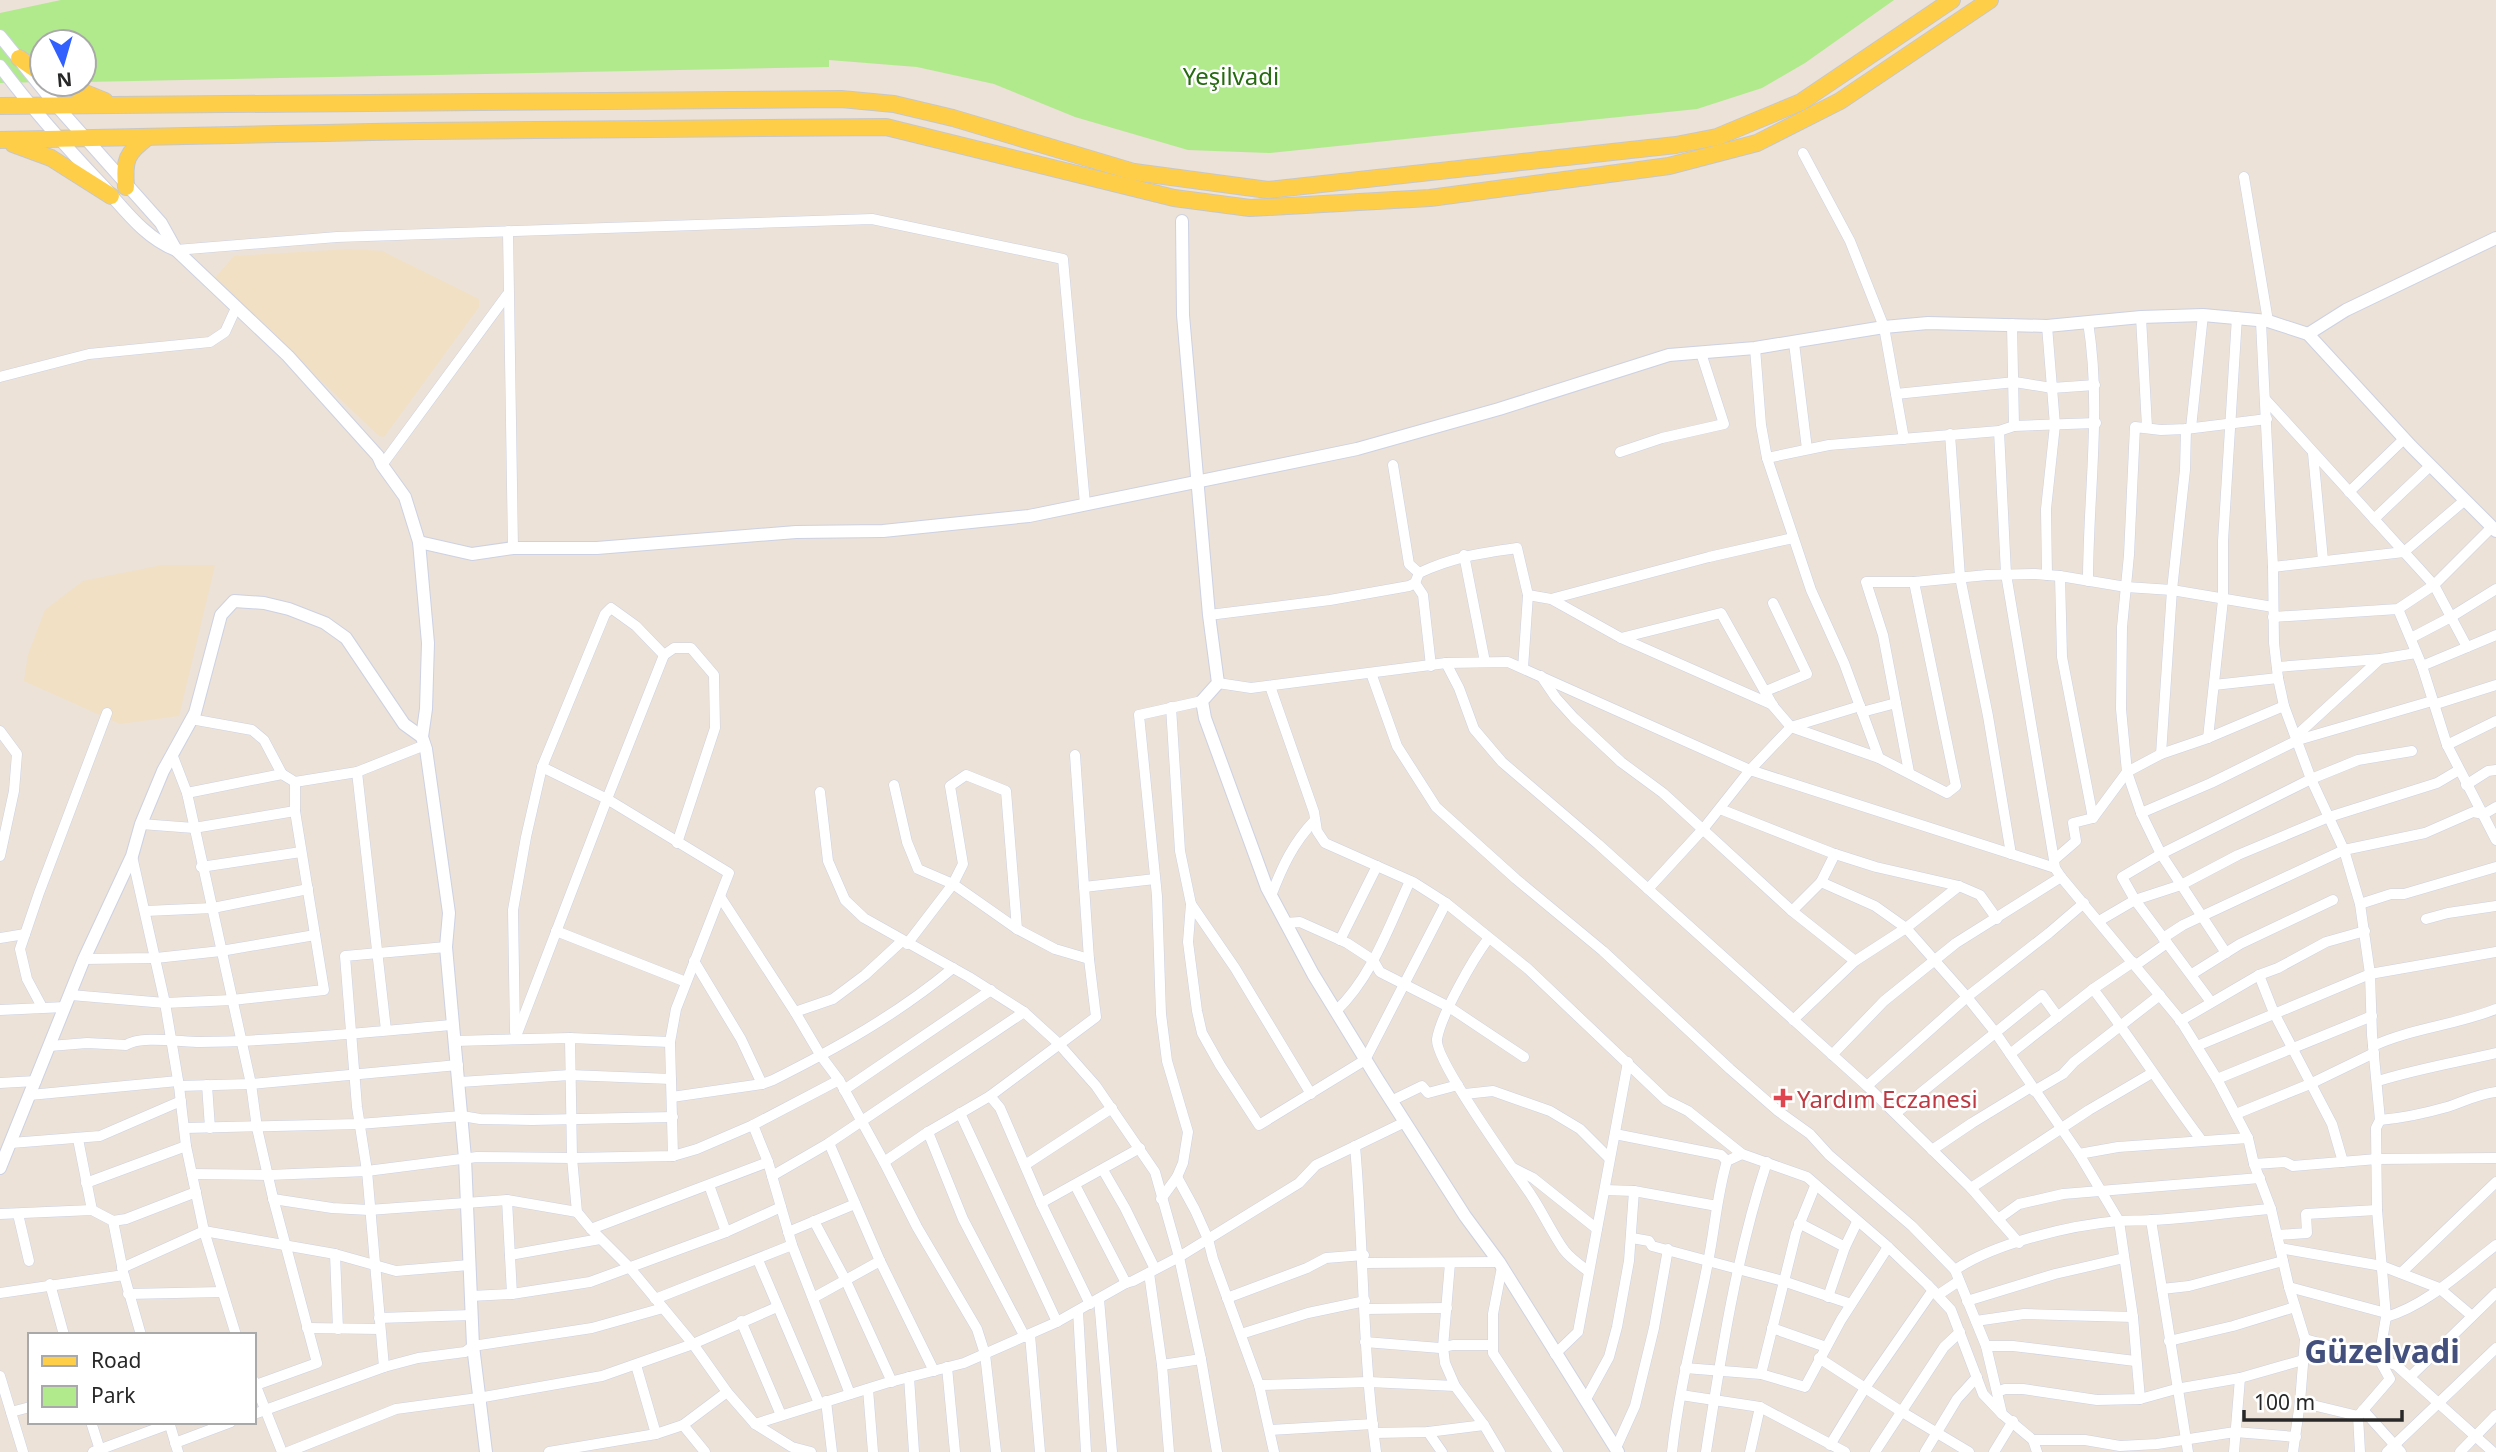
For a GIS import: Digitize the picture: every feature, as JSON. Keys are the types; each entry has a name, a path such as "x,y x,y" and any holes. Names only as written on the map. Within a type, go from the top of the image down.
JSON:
{"main road":[{"path":"0,106 841,99 894,104 953,118 1134,172 1268,190 1676,145 1717,138 1801,102 1952,0"},
{"path":"0,141 886,127 1174,198 1250,208 1430,198 1669,166 1757,143 1840,101 1990,0"},
{"path":"19,58 28,64"},
{"path":"97,98 114,105"},
{"path":"126,187 124,165 130,151 148,137"},
{"path":"0,141 51,158 111,196"}],"street":[{"path":"0,36 126,187 161,223 176,250 288,356 378,456 405,497 419,542 429,643 424,741 449,913 446,947 466,1158 473,1346 486,1452"},
{"path":"0,66 29,105 111,196 161,244 176,250 337,237 872,219 1063,259 1086,505"},
{"path":"1803,153 1850,241 1884,327 1904,439"},
{"path":"2244,177 2264,322 2273,612 2278,672 2284,706 2311,779 2344,850 2360,904 2370,974 2380,1120 2376,1128 2377,1210 2386,1315 2379,1359 2390,1379 2360,1413 2360,1452"},
{"path":"1161,1199 1177,1177 1188,1132 1167,1061 1161,1014 1155,878 1139,715 1202,701 1218,683 1209,615 1183,315 1182,221"},
{"path":"508,231 513,548"},
{"path":"2308,334 2346,310 2496,238"},
{"path":"382,465 508,295"},
{"path":"0,377 89,354 210,342 225,331 236,308"},
{"path":"419,542 472,554 513,548 597,548 796,533 883,531 1029,516 1357,449 1499,409 1669,355 1755,348 1884,327 1928,323 2047,326 2141,317 2203,315 2237,317 2308,334 2404,439 2494,529 2434,585 2398,609 2273,612 2172,590 2126,587 2048,575 1866,582 1883,635 1909,772"},
{"path":"2161,754 2172,590 2203,315"},
{"path":"2141,317 2147,428"},
{"path":"2208,738 2223,600 2223,541 2237,317"},
{"path":"2088,323 2093,353 2096,423 2088,533 2088,581"},
{"path":"2012,324 2014,426"},
{"path":"2047,326 2055,425 2046,509 2048,575"},
{"path":"1794,343 1807,449"},
{"path":"1755,348 1761,425 1767,457 1811,590 1844,663 1879,758"},
{"path":"1620,452 1662,438 1724,424 1701,353"},
{"path":"1896,394 2015,382 2052,388 2095,385"},
{"path":"2266,400 2434,585 2467,647"},
{"path":"2226,953 2161,854 2141,813 2127,772 2121,709 2122,627 2134,427 2161,430 2267,419"},
{"path":"1767,457 1829,444 1999,430 2014,426 2096,423"},
{"path":"1999,430 2006,575 2057,869 2112,941 2134,963 2180,1021 2217,1079 2248,1138 2254,1164 2271,1209 2289,1287 2305,1339 2293,1452"},
{"path":"1950,434 1960,577 1988,716 2011,854"},
{"path":"2349,492 2404,439"},
{"path":"2313,452 2323,560"},
{"path":"1393,465 1409,564 1423,595 1431,666"},
{"path":"2374,519 2430,466"},
{"path":"2273,567 2404,552 2465,500"},
{"path":"1551,599 1709,557 1793,538"},
{"path":"1209,615 1330,600 1409,586 1417,578 1464,555 1517,548 1528,595 1523,668"},
{"path":"1464,555 1485,662"},
{"path":"2060,576 2062,657 2093,818"},
{"path":"1621,638 1721,613 1773,706 1791,727 1879,758 1947,793 1956,786 1914,582"},
{"path":"2410,638 2496,589"},
{"path":"1528,595 1551,599 1621,638 1773,706"},
{"path":"0,1168 6,1146 36,1081 84,958 132,856 141,824 172,754 191,719 221,615 234,601 289,609 326,623 346,638 404,724 424,741"},
{"path":"1766,691 1807,674 1773,603"},
{"path":"515,1040 513,910 542,767 605,614 611,608 636,626 664,655"},
{"path":"2398,609 2422,666 2447,745 2496,839"},
{"path":"2422,666 2496,635"},
{"path":"515,1040 664,655 674,648 691,648 714,675 715,728 677,843"},
{"path":"2214,685 2278,672 2416,653"},
{"path":"2297,738 2338,695 2380,659"},
{"path":"1218,683 1251,688 1446,663 1508,662 1750,770 2057,869"},
{"path":"1446,663 1474,729 1502,762 1867,1086 1971,1188 2019,1243"},
{"path":"1371,673 1397,746 1436,807 1516,879 1603,951 1739,1078 1810,1135 1829,1155 1912,1226 1955,1270 1986,1346 2002,1413"},
{"path":"1541,676 1556,698 1612,754 1704,828 1791,911 1856,961"},
{"path":"2141,813 2211,783 2297,738 2496,684"},
{"path":"1270,686 1317,831 1325,843 1410,881 1446,903 1527,968 1667,1100 1688,1111 1742,1154 1807,1177 1888,1247 1951,1310 1983,1394 2033,1440 2037,1452"},
{"path":"1202,701 1205,718 1244,831 1284,923 1365,1060 1465,1216 1500,1264 1617,1450"},
{"path":"1648,889 1720,810 1750,770 1791,727 1896,703"},
{"path":"1171,706 1180,851 1191,904 1188,942 1197,1011 1202,1033 1259,1125 1365,1060 1446,903"},
{"path":"1832,1055 1884,1002 1956,943 1997,919 2057,869 2076,841 2073,822 2093,818 2127,772 2161,754 2208,738 2284,706"},
{"path":"41,1007 27,979 20,949 107,713"},
{"path":"191,719 252,730 264,740 282,774 295,782 357,772 424,741"},
{"path":"2447,745 2496,720"},
{"path":"0,731 17,754 15,791 0,856"},
{"path":"2211,1002 2135,900 2122,877 2161,854 2311,779 2358,760 2412,751"},
{"path":"172,754 187,793 201,867 213,908 251,1084 257,1128 273,1199 317,1363 256,1382"},
{"path":"884,1162 960,1112 990,1096 1096,1017 1089,959 1075,755"},
{"path":"542,767 607,799 729,873 676,1009 670,1042 673,1156"},
{"path":"2099,921 2135,900 2181,885 2238,855 2329,817 2437,783 2459,770"},
{"path":"2466,785 2488,771 2496,770"},
{"path":"357,772 386,1030"},
{"path":"187,793 282,774"},
{"path":"795,1012 833,999 844,992 905,942 953,884 963,863 950,786 966,775 1006,791 1017,929"},
{"path":"0,1010 41,1007 68,1001 166,1003 232,1000 324,990 295,811 295,782"},
{"path":"894,785 907,842 918,869 953,884 1017,929 1055,949 1089,959"},
{"path":"820,792 828,861 845,900 864,918 991,990 1024,1012 1096,1086 1155,1172 1179,1257 1217,1452"},
{"path":"2010,1054 2092,989 2202,916 2344,850 2426,832 2473,812 2484,814 2496,807"},
{"path":"1720,810 1794,840 1876,867 1959,886 1980,895 1997,919"},
{"path":"141,824 194,828 295,811"},
{"path":"1271,896 1285,859 1299,837 1315,820"},
{"path":"201,867 301,852"},
{"path":"1791,911 1821,882 1836,854"},
{"path":"132,856 166,1003 186,1146 204,1231 235,1333"},
{"path":"1340,940 1377,866"},
{"path":"2360,904 2496,867"},
{"path":"1084,887 1155,878"},
{"path":"1336,1011 1353,995 1373,960 1410,881"},
{"path":"1821,882 1874,906 1906,928 1994,1032 2079,1154 2119,1221 2133,1317 2140,1399"},
{"path":"1793,1020 1856,961 1906,928 1959,886"},
{"path":"146,911 213,908 308,889"},
{"path":"721,898 841,1085 917,1227 977,1329 985,1354 996,1452"},
{"path":"2192,974 2273,927 2333,900"},
{"path":"1867,1086 1967,997 2084,902"},
{"path":"1191,904 1235,968 1311,1094"},
{"path":"2426,919 2496,906"},
{"path":"1284,923 1300,922 1340,940 1373,960 1381,972 1449,1007 1524,1057"},
{"path":"556,931 686,982"},
{"path":"2180,1021 2259,975 2278,968 2326,942 2365,931"},
{"path":"0,938 25,934"},
{"path":"84,958 156,958 221,951 314,935"},
{"path":"1488,939 1476,955 1449,1007 1437,1040 1439,1049 1458,1085 1566,1253 1588,1271"},
{"path":"384,1367 345,956 446,947"},
{"path":"2197,1046 2370,974 2496,952"},
{"path":"694,961 741,1039 762,1084"},
{"path":"672,1097 762,1084 821,1056 915,999 953,968"},
{"path":"2259,975 2274,1013 2332,1124 2343,1162"},
{"path":"2092,989 2121,1025 2202,1141"},
{"path":"192,1174 269,1175 367,1171 466,1158 673,1156 697,1149 841,1085 991,990"},
{"path":"1896,1113 2042,995 2058,1017"},
{"path":"1932,1150 1972,1123 2063,1074 2074,1062 2160,995"},
{"path":"2236,1114 2309,1084 2374,1050 2392,1037 2480,1016 2496,1009"},
{"path":"772,1176 829,1143 1024,1012"},
{"path":"2217,1079 2372,1016"},
{"path":"50,1046 87,1043 126,1045 148,1040 241,1041 452,1026"},
{"path":"570,1038 572,1158 577,1212 591,1230 630,1268 755,1424 792,1447 811,1452"},
{"path":"455,1041 570,1038 670,1042"},
{"path":"2378,1081 2496,1053"},
{"path":"1555,1354 1578,1332 1628,1062"},
{"path":"30,1095 179,1084 251,1084 458,1065"},
{"path":"1971,1188 2152,1073"},
{"path":"460,1082 570,1075 671,1079"},
{"path":"0,1083 36,1081"},
{"path":"207,1085 210,1128"},
{"path":"1391,1101 1422,1086 1428,1093 1458,1085"},
{"path":"1465,1094 1493,1091 1550,1111 1580,1129 1609,1158"},
{"path":"2380,1120 2426,1112 2450,1106 2477,1094 2496,1092"},
{"path":"990,1096 1000,1108 1041,1203 1094,1301 1112,1452"},
{"path":"6,1146 100,1136 181,1101"},
{"path":"1025,1165 1112,1108"},
{"path":"960,1112 1057,1322"},
{"path":"185,1128 359,1124 462,1116 480,1119 673,1117"},
{"path":"755,1424 947,1367 1028,1336 1179,1257 1299,1182 1316,1165 1405,1122"},
{"path":"753,1125 768,1162 792,1245 850,1394"},
{"path":"928,1132 963,1219 1028,1336 1040,1452"},
{"path":"1615,1134 1721,1155 1727,1161"},
{"path":"2079,1154 2118,1147 2248,1138"},
{"path":"78,1139 92,1210"},
{"path":"829,1143 880,1261 934,1371"},
{"path":"86,1183 186,1146"},
{"path":"1355,1146 1364,1259 1365,1342 1376,1452"},
{"path":"1041,1203 1140,1148"},
{"path":"1727,1161 1742,1154"},
{"path":"2254,1164 2285,1161 2292,1166 2377,1159 2496,1158"},
{"path":"1672,1452 1685,1368 1727,1161"},
{"path":"591,1230 768,1162"},
{"path":"1706,1452 1739,1269 1767,1162"},
{"path":"1512,1167 1533,1178 1597,1228"},
{"path":"1103,1170 1125,1208 1152,1271 1169,1452"},
{"path":"1177,1177 1208,1239 1259,1385 1275,1452"},
{"path":"1998,1219 2032,1200 2099,1190 2260,1178"},
{"path":"2401,1273 2496,1182"},
{"path":"709,1185 726,1231"},
{"path":"1075,1185 1126,1283"},
{"path":"1761,1374 1799,1223 1815,1186"},
{"path":"1605,1190 1634,1191 1717,1206"},
{"path":"1586,1399 1609,1357 1617,1327 1632,1238 1634,1191"},
{"path":"0,1214 92,1210 113,1221 126,1219 196,1192"},
{"path":"273,1199 332,1208 369,1210 507,1200 577,1212"},
{"path":"507,1200 512,1294"},
{"path":"788,1232 855,1203"},
{"path":"471,1296 512,1294 590,1282 726,1231 781,1207"},
{"path":"1955,1270 1975,1256 2037,1237 2119,1221 2271,1209"},
{"path":"2277,1235 2307,1233 2305,1214 2377,1210"},
{"path":"18,1214 29,1261"},
{"path":"2151,1220 2188,1452"},
{"path":"113,1221 128,1294 140,1333"},
{"path":"814,1221 846,1281 892,1382"},
{"path":"1828,1297 1845,1247 1857,1222"},
{"path":"1799,1223 1845,1247"},
{"path":"0,1293 123,1271 204,1231 335,1254 396,1271 469,1265"},
{"path":"1632,1238 1649,1241 1652,1246 1783,1281 1850,1304"},
{"path":"510,1255 600,1239"},
{"path":"655,1299 792,1245"},
{"path":"2289,1287 2386,1315 2399,1313 2439,1288 2496,1245"},
{"path":"1685,1368 1761,1374 1805,1387 1850,1304 1888,1247"},
{"path":"2280,1248 2382,1266 2439,1288 2472,1316"},
{"path":"1617,1450 1635,1406 1654,1328 1668,1249"},
{"path":"335,1254 338,1329"},
{"path":"1227,1298 1307,1268 1326,1258 1500,1264"},
{"path":"1967,1301 2055,1274 2124,1258"},
{"path":"758,1260 822,1402 832,1452"},
{"path":"813,1298 880,1261"},
{"path":"2162,1289 2189,1286 2283,1261"},
{"path":"1450,1263 1444,1363 1455,1386 1500,1452"},
{"path":"1500,1264 1494,1301 1493,1353 1558,1452"},
{"path":"1830,1445 1865,1388 1936,1293 1959,1281"},
{"path":"50,1284 63,1333"},
{"path":"128,1294 222,1292"},
{"path":"2410,1377 2496,1293"},
{"path":"1241,1334 1318,1311 1365,1305 1447,1308"},
{"path":"288,1452 396,1409 478,1398 602,1376 693,1344 777,1307"},
{"path":"2169,1341 2233,1326 2295,1307"},
{"path":"256,1413 384,1367 418,1358 465,1352 473,1346 592,1328 663,1308"},
{"path":"1078,1311 1086,1452"},
{"path":"1976,1321 2024,1314 2133,1317"},
{"path":"307,1328 338,1329 472,1315"},
{"path":"741,1321 781,1415"},
{"path":"1772,1328 1826,1347"},
{"path":"1875,1452 1944,1347 1960,1332"},
{"path":"2305,1339 2396,1365 2493,1452"},
{"path":"1365,1342 1443,1347 1492,1345"},
{"path":"1986,1346 2013,1346 2135,1361"},
{"path":"2300,1402 2360,1413 2394,1450 2496,1348"},
{"path":"1162,1365 1201,1359"},
{"path":"1819,1359 1969,1452"},
{"path":"1997,1392 2023,1389 2096,1400 2140,1399 2176,1389 2240,1378 2303,1360"},
{"path":"636,1365 656,1434"},
{"path":"947,1367 955,1452"},
{"path":"0,1376 23,1452"},
{"path":"909,1377 914,1452"},
{"path":"1925,1452 1957,1399 1977,1377"},
{"path":"2234,1452 2240,1378"},
{"path":"1259,1385 1369,1382 1455,1386"},
{"path":"256,1385 282,1452"},
{"path":"869,1388 873,1452"},
{"path":"549,1452 656,1434 683,1425 727,1392"},
{"path":"1681,1395 1760,1407 1844,1452"},
{"path":"1750,1452 1760,1407"},
{"path":"11,1412 28,1408"},
{"path":"2460,1452 2496,1415"},
{"path":"1994,1452 2013,1421"},
{"path":"90,1424 96,1451 166,1424"},
{"path":"169,1424 177,1448 227,1424"},
{"path":"683,1425 705,1452"},
{"path":"1269,1430 1373,1429 1428,1432 1484,1425"},
{"path":"1428,1432 1442,1452"},
{"path":"2033,1440 2085,1440 2120,1446 2157,1444 2235,1432 2296,1437"}],"shaded area":[{"path":"351,249 382,251 479,299 479,307 384,437 379,436 214,279 234,256"},
{"path":"163,565 215,565 179,716 120,724 24,681 28,655 45,610 83,581"}],"green space":[{"name":"Yeşilvadi","path":"61,0 1894,0 1805,63 1762,88 1697,109 1269,153 1188,150 1075,117 994,84 917,67 829,60 829,67 98,82 98,28 28,28 28,82 0,83 0,13"}],"place":[{"name":"Yardım Eczanesi","path":"1783,1098"}],"district":[{"name":"Güzelvadi","path":"2382,1350"}]}
